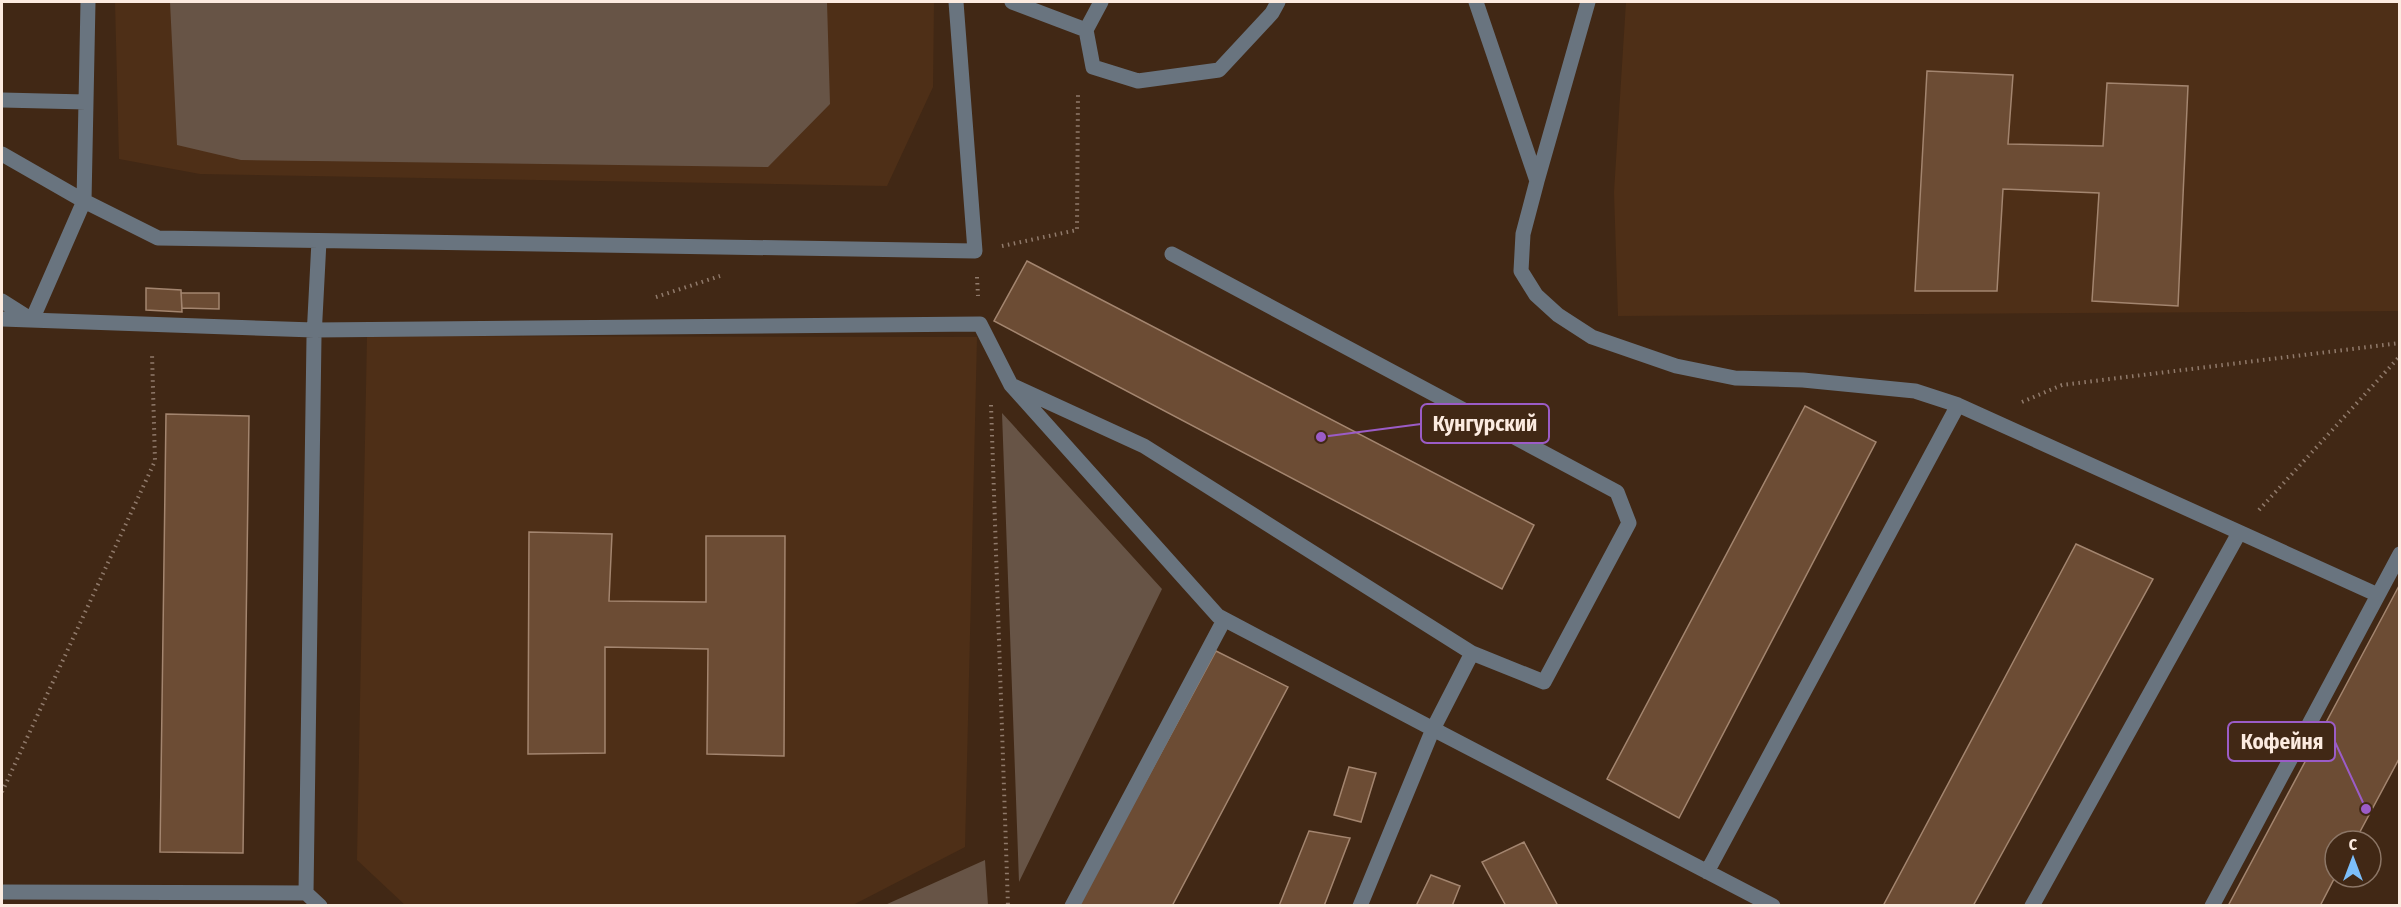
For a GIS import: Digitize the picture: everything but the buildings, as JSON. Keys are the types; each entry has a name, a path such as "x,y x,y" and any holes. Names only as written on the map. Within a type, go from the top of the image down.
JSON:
{"street":[{"path":"32,320 84,201 88,2"},
{"path":"2,154 84,201 158,238 975,251 956,2"},
{"path":"1012,2 1086,30"},
{"path":"1101,2 1086,30 1093,67 1138,81 1219,70 1275,7 1287,2"},
{"path":"1476,2 1537,181"},
{"path":"1588,2 1523,234 1521,271 1536,296 1558,315 1592,337 1676,366 1735,378 1803,380 1915,391 1959,405 2378,595"},
{"path":"2,100 86,102"},
{"path":"306,893 314,330 319,241"},
{"path":"1011,385 1144,446 1472,653 1544,682 1629,523 1617,492 1172,254"},
{"path":"2,302 32,320"},
{"path":"2,319 314,330 980,324 1011,385 1218,616 1773,906"},
{"path":"1707,872 1959,405"},
{"path":"2032,906 2239,533"},
{"path":"2212,906 2400,554"},
{"path":"1072,906 1224,620"},
{"path":"1360,906 1433,729 1472,653"},
{"path":"2,892 306,893 320,906"}],"path":[{"path":"980,324 975,251 1077,230 1078,86"},
{"path":"650,299 728,274"},
{"path":"2,792 156,462 151,324"},
{"path":"1985,417 2062,385 2400,343"},
{"path":"2239,533 2400,356"},
{"path":"991,400 1008,906"}],"shaded area":[{"path":"115,2 934,2 933,87 887,186 200,174 119,159"},
{"path":"170,2 827,2 830,104 768,167 241,160 177,145"},
{"path":"1626,2 2399,2 2399,311 1618,316 1614,192"},
{"path":"367,336 977,337 965,847 851,906 405,905 357,860"},
{"path":"1002,413 1162,589 1019,882"},
{"path":"985,860 988,905 885,905"}],"place":[{"name":"Кунгурский","path":"1321,437"},
{"name":"Кофейня","path":"2366,809"}]}
